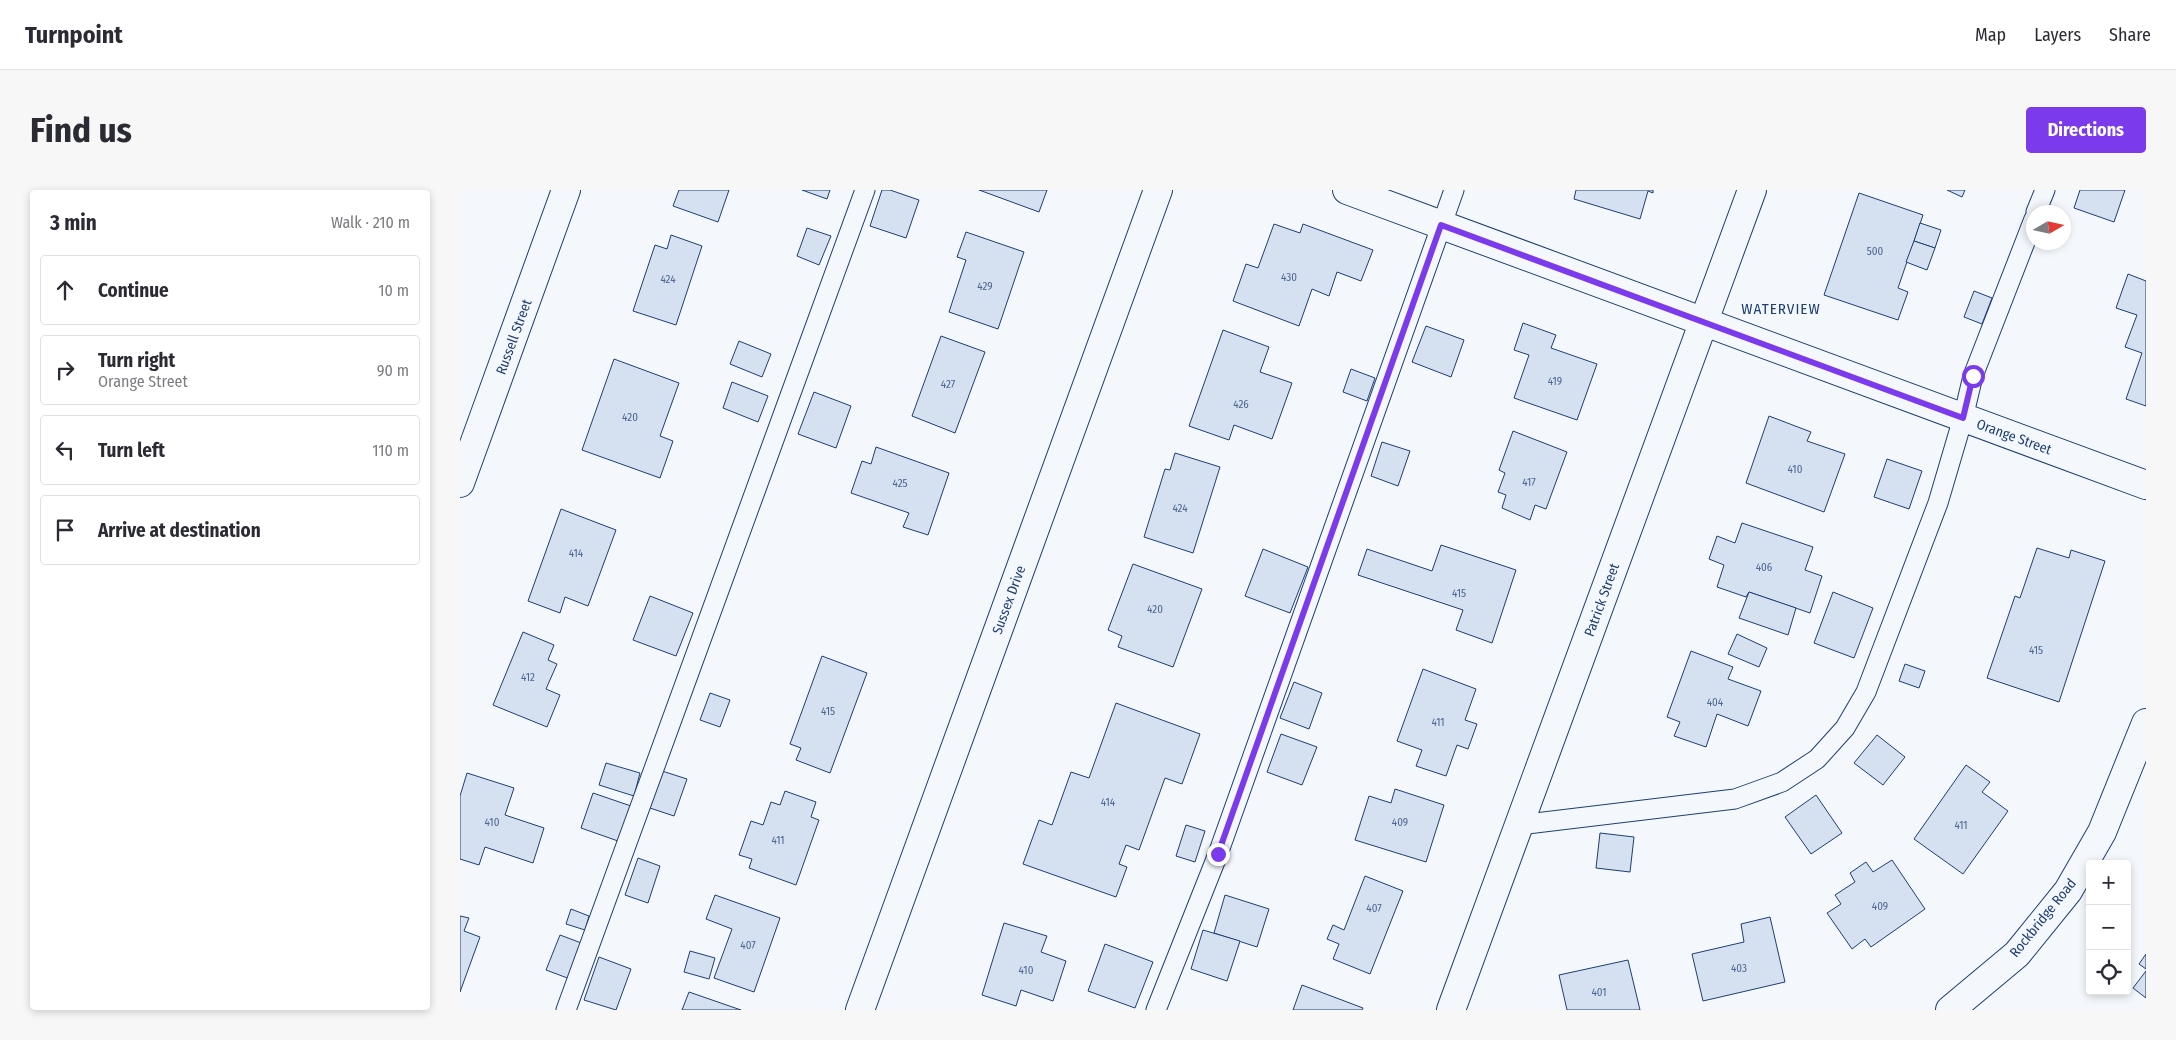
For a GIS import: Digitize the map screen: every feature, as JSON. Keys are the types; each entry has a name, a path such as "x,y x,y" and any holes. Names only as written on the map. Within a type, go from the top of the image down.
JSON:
{"street":[{"name":"Russell Street","path":"460,483 566,190"},
{"name":"Sussex Drive","path":"860,1010 1158,190"},
{"name":"Orange Street","path":"1347,190 2146,485"},
{"name":"Patrick Street","path":"1451,1010 1752,190"},
{"name":"Rockbridge Road","path":"1950,1010 2017,954 2068,891 2102,832 2146,723"}],"lane":[{"path":"566,1010 865,190"},
{"path":"1156,1010 1218,854 1454,190"},
{"path":"2039,205 2044,190"},
{"path":"1519,825 1735,799 1782,782 1817,759 1846,728 1866,692 1938,503 1963,418 1973,376 2026,240"}],"building":[{"path":"679,190 729,190 718,222 673,206"},
{"path":"802,190 830,190 827,199"},
{"path":"882,190 890,190 919,200 906,238 870,226"},
{"path":"979,190 1047,190 1039,212"},
{"path":"1576,190 1653,190 1653,193 1648,191 1640,219 1574,199"},
{"path":"1947,190 1965,190 1962,197"},
{"path":"2080,190 2125,190 2114,222 2074,208"},
{"path":"1859,193 1923,215 1898,288 1908,292 1898,320 1824,295"},
{"path":"1920,223 1941,230 1935,248 1914,241"},
{"path":"1274,224 1300,233 1303,224 1373,250 1361,281 1337,272 1329,296 1312,289 1299,326 1233,301 1246,264 1258,268"},
{"path":"807,228 831,236 819,265 797,256"},
{"path":"966,232 1024,252 998,329 949,312 966,260 957,257"},
{"path":"671,235 702,246 676,325 633,311 655,245 667,249"},
{"path":"1914,241 1935,248 1927,270 1906,262"},
{"path":"2128,274 2146,281 2146,406 2126,399 2142,353 2125,347 2137,315 2116,308"},
{"path":"1974,291 1992,298 1982,324 1964,317"},
{"path":"1523,323 1556,335 1551,348 1597,364 1577,420 1514,398 1529,355 1514,350"},
{"path":"1426,326 1464,340 1451,377 1412,362"},
{"path":"1223,330 1269,347 1260,372 1292,383 1272,439 1234,425 1229,440 1189,426"},
{"path":"941,336 985,352 955,433 912,416"},
{"path":"739,341 771,354 762,377 730,364"},
{"path":"614,359 679,383 660,436 673,441 660,478 582,450"},
{"path":"1351,369 1375,378 1367,401 1343,392"},
{"path":"732,382 768,396 758,422 723,408"},
{"path":"814,392 851,406 836,448 798,434"},
{"path":"1769,416 1811,432 1807,441 1845,454 1824,512 1746,483"},
{"path":"1513,431 1567,452 1546,509 1535,505 1530,520 1502,508 1506,495 1498,492 1505,473 1499,470"},
{"path":"1382,442 1410,451 1398,486 1371,476"},
{"path":"876,447 949,473 928,535 903,527 909,513 851,493 862,461 871,464"},
{"path":"1175,453 1220,467 1193,553 1144,537 1165,469 1170,470"},
{"path":"1887,459 1922,471 1909,509 1874,497"},
{"path":"561,509 616,530 588,606 565,597 560,613 528,601"},
{"path":"1742,523 1813,547 1805,570 1822,576 1810,613 1749,592 1746,597 1717,587 1724,565 1709,559 1717,536 1735,543"},
{"path":"1441,545 1516,570 1492,643 1456,630 1463,610 1358,575 1367,549 1432,571"},
{"path":"2037,548 2069,558 2071,550 2105,561 2059,702 1987,678 2015,596 2020,598"},
{"path":"1263,549 1308,567 1290,613 1245,596"},
{"path":"1133,564 1202,589 1173,667 1118,647 1122,636 1108,630"},
{"path":"1749,592 1796,608 1788,635 1739,618"},
{"path":"1833,592 1873,608 1854,658 1814,643"},
{"path":"650,596 693,613 676,656 633,640"},
{"path":"523,632 554,645 548,660 557,664 546,689 560,695 547,727 493,705"},
{"path":"1737,634 1767,648 1759,667 1728,654"},
{"path":"1691,651 1733,667 1728,679 1761,691 1748,726 1717,714 1706,747 1674,736 1680,722 1667,717"},
{"path":"822,656 867,673 830,773 796,760 801,748 790,744"},
{"path":"1905,664 1925,671 1919,688 1899,681"},
{"path":"1423,669 1476,689 1465,720 1477,724 1468,749 1457,745 1446,776 1416,766 1422,750 1397,741"},
{"path":"1294,682 1322,693 1309,729 1280,718"},
{"path":"710,693 730,700 720,727 700,720"},
{"path":"1116,703 1200,734 1182,784 1165,778 1139,850 1126,845 1119,864 1127,867 1116,897 1023,864 1039,820 1052,825 1071,772 1089,778"},
{"path":"1281,734 1317,747 1302,785 1267,772"},
{"path":"1877,735 1905,757 1883,785 1854,763"},
{"path":"606,763 640,773 634,796 599,785"},
{"path":"1966,765 1990,782 1982,792 2008,811 1963,874 1914,839"},
{"path":"662,771 687,779 674,816 650,808"},
{"path":"467,773 514,788 505,815 544,828 533,863 485,847 479,865 460,859 460,796"},
{"path":"1395,789 1444,805 1426,862 1355,840 1369,796 1391,803"},
{"path":"785,791 816,802 811,817 819,820 796,885 749,868 752,859 739,855 751,821 763,825 771,802 780,805"},
{"path":"593,793 631,806 618,841 581,828"},
{"path":"1816,795 1842,833 1811,854 1785,817"},
{"path":"1186,825 1205,831 1195,862 1176,856"},
{"path":"1600,833 1634,837 1630,872 1596,868"},
{"path":"638,858 660,866 648,903 625,895"},
{"path":"1892,860 1925,909 1871,947 1865,939 1852,949 1827,913 1841,904 1835,895 1855,882 1850,873 1866,862 1873,872"},
{"path":"1365,876 1403,891 1370,974 1333,959 1339,944 1327,939 1333,925 1344,930"},
{"path":"715,895 780,918 754,992 714,978 732,929 706,919"},
{"path":"1225,895 1269,909 1257,947 1214,933"},
{"path":"571,909 589,916 585,930 566,924"},
{"path":"460,916 469,918 464,931 480,937 460,992"},
{"path":"1770,917 1785,982 1703,1001 1692,954 1744,942 1741,924"},
{"path":"1004,923 1047,936 1041,952 1066,961 1053,1001 1021,990 1016,1006 982,995"},
{"path":"1203,930 1240,941 1227,981 1191,969"},
{"path":"560,935 584,944 570,979 546,970"},
{"path":"1105,944 1153,962 1135,1008 1088,991"},
{"path":"690,951 715,958 709,979 684,972"},
{"path":"2146,954 2146,969 2139,964"},
{"path":"599,957 631,969 616,1010 584,1000"},
{"path":"1628,960 1640,1010 1567,1010 1559,975"},
{"path":"2146,971 2146,998 2133,988"},
{"path":"1302,985 1363,1008 1362,1010 1293,1010"},
{"path":"689,992 741,1010 682,1010"}],"district":[{"name":"WATERVIEW","path":"1781,309"}],"route":[{"path":"1218,854 1441,225 1963,418 1973,376"}]}
